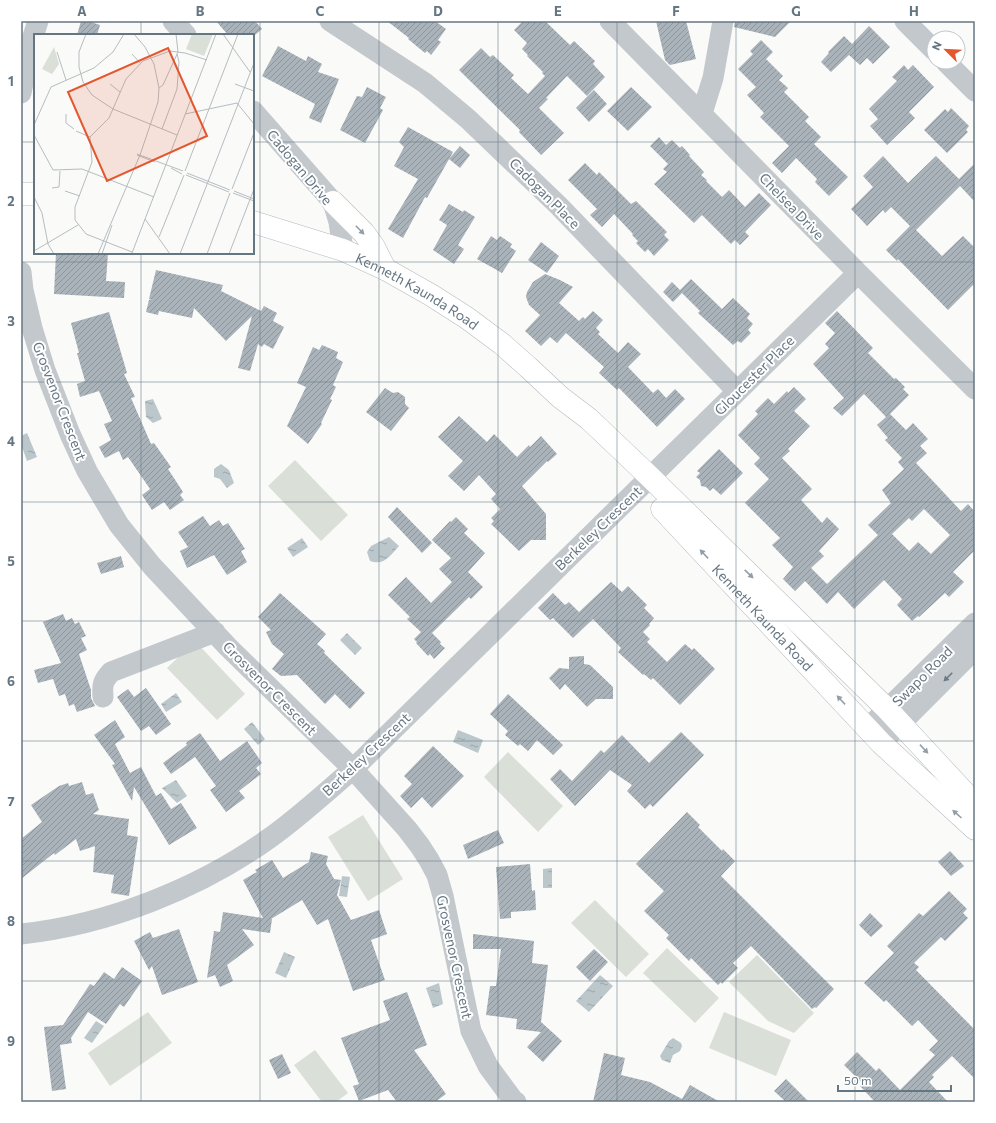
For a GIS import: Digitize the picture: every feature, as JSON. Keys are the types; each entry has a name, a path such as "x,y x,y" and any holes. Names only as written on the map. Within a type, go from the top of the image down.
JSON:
{"main road":[{"path":"21,194 34,194"},
{"path":"333,202 364,233 374,247 385,269"},
{"name":"Kenneth Kaunda Road","path":"254,222 343,250 385,269 431,295 467,318 523,362 560,397 589,419 874,736 975,830"},
{"name":"Kenneth Kaunda Road","path":"645,482 894,717 975,804"}],"street":[{"path":"21,93 31,43 38,21"},
{"path":"174,21 185,34"},
{"name":"Cadogan Place","path":"330,21 425,83 468,119 558,204 737,391"},
{"name":"Chelsea Drive","path":"610,21 858,273 975,389"},
{"path":"702,113 713,78 723,21"},
{"path":"905,21 926,42"},
{"path":"954,70 975,91"},
{"name":"Cadogan Drive","path":"254,112 333,202 339,222 343,250"},
{"name":"Grosvenor Crescent","path":"21,272 26,329 45,370 70,434 87,471 119,525 152,566 215,632 353,769 420,846 436,876 443,896 471,1031 488,1066 513,1101"},
{"name":"Gloucester Place","path":"645,482 858,273"},
{"name":"Berkeley Crescent","path":"21,934 43,932 78,925 129,909 186,888 219,871 272,837 353,769 645,482"},
{"name":"Swapo Road","path":"894,717 975,623"},
{"path":"103,697 102,685 111,672 215,632"},
{"name":"Swapo Road","path":"874,736 894,717 975,649"}],"shaded area":[{"path":"295,460 348,515 321,541 268,486"},
{"path":"195,641 245,694 217,720 167,668"},
{"path":"508,752 563,806 538,832 484,777"},
{"path":"363,815 403,879 368,901 328,837"},
{"path":"595,900 649,954 626,977 571,923"},
{"path":"667,948 719,998 695,1023 643,973"},
{"path":"757,955 814,1013 794,1033 768,1021 729,982"},
{"path":"148,1012 172,1043 110,1086 88,1053"},
{"path":"724,1012 791,1040 776,1076 709,1048"},
{"path":"315,1050 348,1093 336,1102 322,1102 294,1065"}],"water":[{"path":"153,399 162,419 153,423 146,417 145,401"},
{"path":"27,433 37,457 27,461 21,444 21,436"},
{"path":"221,464 229,470 234,483 227,488 220,479 214,477 214,469"},
{"path":"389,537 399,546 383,561 370,561 367,552 371,546"},
{"path":"302,538 308,547 293,557 287,548"},
{"path":"347,633 362,648 355,655 340,640"},
{"path":"176,693 182,702 166,712 161,704"},
{"path":"252,722 265,739 258,745 244,729"},
{"path":"458,730 483,740 478,753 453,742"},
{"path":"176,780 187,796 177,803 162,788"},
{"path":"552,868 552,888 543,888 543,869"},
{"path":"342,876 350,877 347,897 339,896"},
{"path":"284,952 295,957 286,978 275,973"},
{"path":"600,975 613,986 589,1012 576,1001"},
{"path":"439,983 443,1004 433,1008 426,988"},
{"path":"96,1021 104,1026 92,1043 84,1038"},
{"path":"673,1038 681,1043 682,1046 680,1051 673,1055 670,1063 662,1060 660,1056 669,1041"}],"building":[{"path":"81,21 88,21 100,25 97,34 77,34"},
{"path":"216,21 255,21 262,29 255,35 227,34"},
{"path":"387,21 435,21 446,29 438,40 441,42 431,55 427,51 425,53"},
{"path":"523,21 545,21 570,45 574,41 595,61 593,64 605,77 587,96 567,76 546,98 548,99 539,108 564,133 541,155 519,132 520,130 459,70 481,48 490,57 493,55 514,75 511,78 528,94 545,76 522,49 527,43 514,30"},
{"path":"656,21 686,21 696,59 670,65 665,60"},
{"path":"735,21 791,21 775,37 734,27"},
{"path":"869,26 890,47 873,64 867,58 860,65 849,55 831,72 821,62 829,53 828,52 844,36 852,44"},
{"path":"761,40 773,52 766,59 783,76 779,80 788,88 784,92 809,117 805,121 821,137 814,144 848,177 829,196 815,182 817,179 796,158 782,173 772,163 789,146 760,117 764,113 747,95 756,87 738,69 753,54 750,51"},
{"path":"278,46 306,61 308,56 322,64 318,72 339,79 321,123 309,118 315,104 262,76"},
{"path":"904,65 908,70 913,65 934,87 909,112 915,118 887,145 870,126 878,119 869,109 897,81 892,77"},
{"path":"367,87 386,97 380,108 383,110 365,143 340,130 357,96 362,97"},
{"path":"631,87 652,107 628,131 607,111"},
{"path":"594,90 607,104 589,122 576,108"},
{"path":"951,108 969,126 966,130 968,132 947,153 924,130 945,109 948,112"},
{"path":"408,127 453,152 427,198 425,197 403,238 388,229 418,179 394,166 404,147 399,142"},
{"path":"659,137 666,145 672,140 680,148 682,146 704,172 701,175 722,197 729,190 745,207 759,193 771,205 745,232 749,236 740,245 735,240 731,244 702,215 694,223 654,184 667,172 663,169 668,164 650,146"},
{"path":"460,146 470,155 460,168 449,159"},
{"path":"883,156 908,183 936,156 959,179 975,163 975,202 960,186 916,230 942,256 963,236 975,248 975,283 948,310 898,259 897,261 886,250 910,226 891,207 885,213 883,210 867,226 851,209 873,187 863,176"},
{"path":"585,163 597,175 599,172 631,204 636,201 667,232 664,235 669,240 654,256 648,249 645,252 636,243 638,241 632,235 633,234 614,214 602,227 590,215 597,209 568,180"},
{"path":"449,204 463,212 464,210 475,217 458,245 464,249 454,264 433,250 447,225 439,220"},
{"path":"491,236 497,240 500,236 512,244 510,247 516,251 502,273 477,259"},
{"path":"541,242 559,256 547,273 528,260"},
{"path":"56,254 108,254 106,281 125,282 124,298 54,294"},
{"path":"156,270 223,285 221,291 261,311 264,306 277,313 273,321 284,327 273,349 264,344 262,347 258,344 250,371 238,368 252,316 226,341 194,308 192,318 159,311 158,315 146,312 149,300 152,299 149,299"},
{"path":"545,274 573,287 559,303 579,321 583,317 585,319 593,311 603,320 596,328 600,332 598,334 618,353 628,342 641,354 628,367 653,393 658,389 666,398 675,389 685,399 657,427 619,388 617,390 599,373 604,367 566,333 557,343 550,337 541,346 525,331 540,315 529,305 526,297 527,292 533,282"},
{"path":"691,279 722,309 733,298 750,314 747,318 753,324 748,330 751,333 741,343 738,341 733,345 698,313 700,311 682,293 673,302 663,292 672,282 680,290"},
{"path":"837,311 873,348 868,353 894,379 896,378 905,387 903,389 909,395 890,414 906,430 913,423 928,439 920,446 927,453 916,463 961,511 968,504 975,512 975,550 953,572 964,582 949,597 945,593 919,617 918,616 912,621 897,605 902,599 884,580 854,609 838,592 827,604 805,581 795,591 783,579 793,567 772,545 780,538 745,503 769,479 754,464 760,458 738,435 758,414 755,411 768,398 774,404 787,391 788,393 794,387 806,399 794,411 810,426 788,449 790,451 782,458 812,489 801,500 822,523 827,517 839,529 819,551 824,556 811,568 827,584 878,535 868,525 891,503 882,490 904,469 898,462 902,458 885,440 888,438 877,425 886,417 864,394 842,416 833,408 844,398 813,364 829,348 825,344 835,333 825,323","holes":["924,509 950,535 931,554 918,542 909,551 892,534 909,518 912,521"]},
{"path":"109,312 127,373 124,374 135,397 131,398 151,444 154,443 171,467 168,469 183,492 180,495 184,500 170,510 164,502 152,510 142,495 150,489 128,457 123,460 119,451 105,458 99,447 111,440 104,424 112,421 99,391 80,397 77,384 85,381 77,353 79,353 71,323"},
{"path":"322,345 338,352 336,358 343,362 333,385 336,387 330,399 332,400 321,423 322,424 308,444 287,426 306,387 297,383 313,347 319,350"},
{"path":"385,388 393,393 398,392 405,397 405,404 409,408 391,431 366,412"},
{"path":"459,416 487,442 494,434 517,457 541,436 557,454 548,462 547,461 522,486 546,514 546,540 531,540 519,551 491,524 494,521 491,518 500,509 491,499 496,494 479,475 464,491 448,476 463,461 438,437"},
{"path":"719,449 743,473 721,495 713,488 710,491 706,487 701,486 700,480 696,477 700,473 697,471"},
{"path":"397,507 432,543 422,553 388,517"},
{"path":"203,516 210,526 219,520 223,526 228,523 245,549 241,551 247,562 227,575 214,555 187,568 180,551 188,547 178,532"},
{"path":"456,517 468,529 464,533 485,553 468,572 483,587 471,599 469,597 432,633 445,648 434,659 430,654 428,656 416,643 417,642 414,639 421,632 407,619 410,617 388,595 406,577 431,603 452,582 439,569 451,558 432,540 450,521 451,522"},
{"path":"121,556 124,567 101,574 97,563"},
{"path":"611,582 622,592 628,586 647,605 644,608 654,618 643,632 650,639 647,642 667,662 685,644 692,650 694,648 715,669 680,705 653,678 651,680 644,674 643,675 618,652 621,648 593,619 573,638 553,618 550,620 538,608 553,593 565,605 569,602 579,612"},
{"path":"280,593 326,634 317,644 325,651 324,653 365,693 350,709 335,694 325,704 297,675 281,676 272,669 284,654 272,644 266,632 271,630 258,617"},
{"path":"63,614 66,621 72,618 75,624 79,622 86,636 81,638 87,650 79,654 91,690 91,698 95,706 77,712 74,704 69,706 65,694 59,696 53,679 38,683 34,670 61,663 43,622"},
{"path":"584,656 584,664 590,665 613,687 613,699 596,699 587,707 565,684 560,690 549,678 559,668 569,669 569,657"},
{"path":"146,688 171,724 156,735 149,726 141,731 117,697 128,689 134,697"},
{"path":"508,694 563,745 553,755 537,740 528,751 520,744 518,746 505,735 508,731 490,714"},
{"path":"115,720 125,737 115,744 130,773 141,767 156,796 161,793 171,809 181,803 197,828 169,845 134,787 132,801 112,765 115,764 94,735"},
{"path":"681,732 704,755 653,807 650,804 645,809 627,791 632,785 610,770 575,806 550,779 560,769 572,781 601,750 604,753 622,735 649,763"},
{"path":"200,733 220,761 247,741 262,763 256,768 261,774 239,791 245,798 226,812 210,790 216,786 195,757 171,774 163,763"},
{"path":"433,746 464,776 432,808 422,797 411,808 400,796 412,784 404,776"},
{"path":"82,782 86,795 93,793 99,810 93,814 129,819 127,835 138,837 129,896 111,893 114,875 93,872 95,846 80,851 76,839 55,855 54,853 21,879 21,839 42,822 31,805 59,786 68,783 69,786"},
{"path":"687,812 700,825 698,827 722,851 723,849 735,861 721,876 834,989 816,1008 815,1007 812,1009 751,946 733,963 738,968 722,984 721,982 718,985 691,958 689,961 666,938 669,935 644,911 664,891 636,864"},
{"path":"498,830 504,843 468,859 463,845"},
{"path":"950,851 964,866 951,876 938,862"},
{"path":"311,852 328,856 326,864 334,879 341,880 337,895 351,920 379,910 387,934 371,940 385,980 353,991 328,919 317,925 302,900 271,919 270,933 242,929 254,945 227,965 233,981 220,987 215,975 207,978 214,931 220,932 223,912 263,918 243,880 257,872 255,870 272,860 283,878 309,862"},
{"path":"530,864 532,891 535,890 536,910 511,912 511,918 500,919 496,867"},
{"path":"949,891 967,909 963,913 968,918 945,941 941,937 914,963 919,967 916,970 975,1030 975,1079 952,1056 932,1075 934,1077 929,1082 948,1102 875,1102 860,1086 863,1084 844,1065 857,1052 876,1071 879,1068 900,1090 935,1055 929,1050 938,1041 918,1020 912,1026 886,1000 884,1002 864,983 894,953 887,946 919,913 923,916"},
{"path":"870,913 883,926 871,937 859,925"},
{"path":"179,929 198,982 162,995 152,966 149,970 134,941 150,932 153,938"},
{"path":"473,934 534,941 532,963 548,965 541,1022 562,1041 543,1062 527,1047 541,1032 516,1029 517,1019 486,1015 490,986 496,986 501,949 473,949"},
{"path":"594,949 608,962 590,981 576,967"},
{"path":"122,967 142,981 124,1007 120,1004 106,1024 88,1012 71,1038 72,1043 60,1045 66,1089 52,1091 44,1027 63,1025 90,984 94,986 104,972 114,979"},
{"path":"407,992 427,1045 414,1050 446,1094 435,1102 397,1102 388,1090 359,1101 353,1086 359,1084 341,1038 390,1020 383,1001"},
{"path":"604,1053 625,1058 621,1075 650,1082 682,1099 690,1085 720,1102 593,1102"},
{"path":"282,1054 291,1073 278,1079 269,1060"},
{"path":"786,1079 809,1102 786,1102 774,1091"}]}
